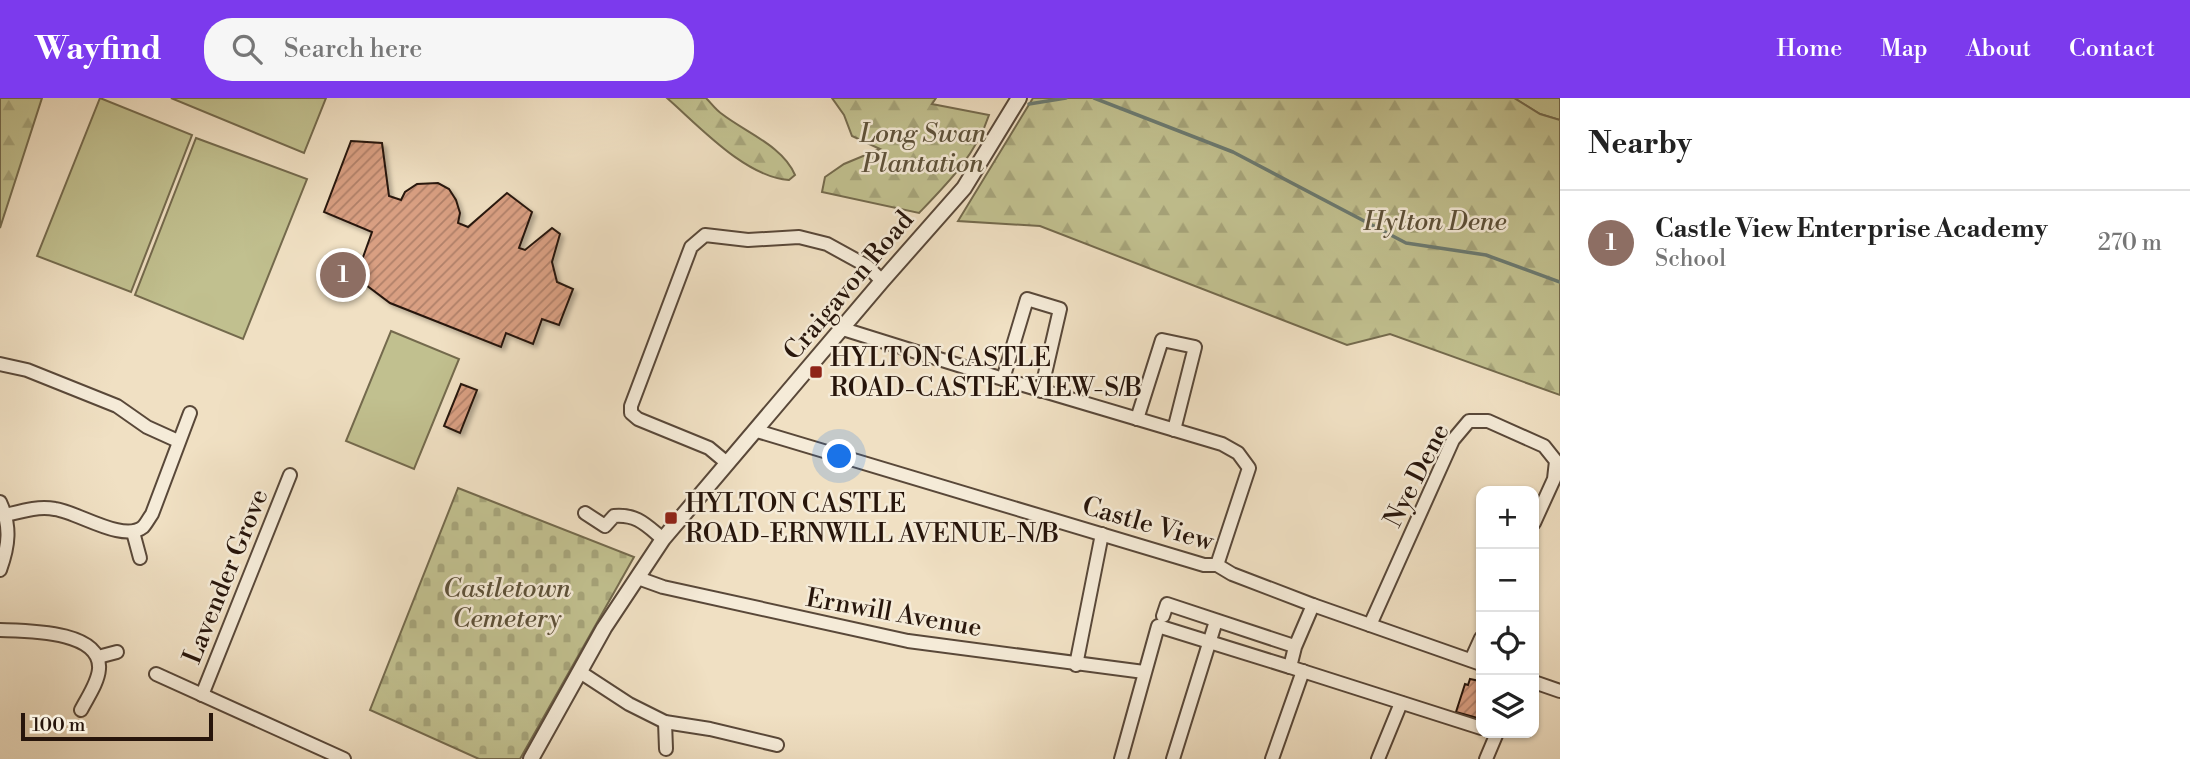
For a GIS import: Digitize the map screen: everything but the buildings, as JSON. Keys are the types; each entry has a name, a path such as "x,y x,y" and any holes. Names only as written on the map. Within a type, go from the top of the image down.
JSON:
{"street":[{"name":"Craigavon Road","path":"531,759 604,628 663,539 964,188 1019,98"},
{"path":"727,463 709,448 638,419 631,413 631,405 691,247 705,234 748,240 799,237 837,249 867,265 882,281"},
{"path":"1003,379 1027,299 1060,309 1041,391"},
{"path":"843,329 1222,444 1238,453 1249,468 1217,565"},
{"path":"1137,419 1162,340 1195,347 1174,430"},
{"path":"0,364 27,370 117,406 147,427 178,441"},
{"path":"6,515 33,508 54,508 116,531 133,532 144,527 152,514 190,413"},
{"name":"Nye Dene","path":"1370,625 1452,440 1469,421 1488,421 1544,446 1556,461 1554,479 1539,512"},
{"name":"Castle View","path":"757,431 1204,565 1217,565 1232,574 1313,605 1476,662"},
{"name":"Lavender Grove","path":"202,695 290,475"},
{"path":"0,502 6,515 9,536 7,552 0,570"},
{"path":"585,513 605,526 614,516 627,515 640,520 663,539"},
{"path":"133,532 140,558"},
{"path":"1076,665 1102,534"},
{"name":"Ernwill Avenue","path":"638,578 663,587 908,640 1144,673"},
{"path":"1163,616 1167,604 1291,645"},
{"path":"1290,667 1295,647 1313,605"},
{"path":"1173,759 1216,621"},
{"path":"1121,759 1158,626 1476,726"},
{"path":"0,630 45,632 68,637 87,646 98,657 97,678 81,710"},
{"path":"98,657 117,652"},
{"path":"1272,759 1303,671"},
{"path":"579,672 629,704 665,722 710,729 777,745"},
{"path":"156,674 344,759"},
{"path":"1539,684 1560,691"},
{"path":"1378,759 1401,703"},
{"path":"665,722 666,749"},
{"path":"1486,759 1495,738"}],"green space":[{"path":"0,98 42,98 0,228"},
{"path":"100,98 192,135 131,292 37,256"},
{"path":"171,98 326,98 304,153"},
{"name":"Long Swan Plantation","path":"667,98 706,98 720,112 773,148 795,175 789,180 756,170 724,148"},
{"name":"Long Swan Plantation","path":"832,98 936,98 932,104 989,115 969,156 919,213 822,192 825,177 844,164 880,149 852,136 844,115"},
{"name":"Hylton Dene","path":"1033,98 1514,98 1540,114 1560,120 1560,395 1390,334 1347,345 1040,226 958,221"},
{"path":"1514,98 1560,98 1560,120 1540,114"},
{"path":"196,138 307,179 243,339 135,295"},
{"path":"391,331 459,359 414,469 346,441"},
{"name":"Castletown Cemetery","path":"458,488 634,557 520,759 479,759 370,710"}],"waterway":[{"path":"1029,104 1066,98"},
{"path":"1094,98 1233,152 1406,243 1486,255 1560,282"}],"place":[{"name":"Castle View Enterprise Academy","path":"343,275"},
{"name":"HYLTON CASTLE ROAD-CASTLE VIEW-S/B","path":"816,372"},
{"name":"HYLTON CASTLE ROAD-ERNWILL AVENUE-N/B","path":"671,518"}]}
